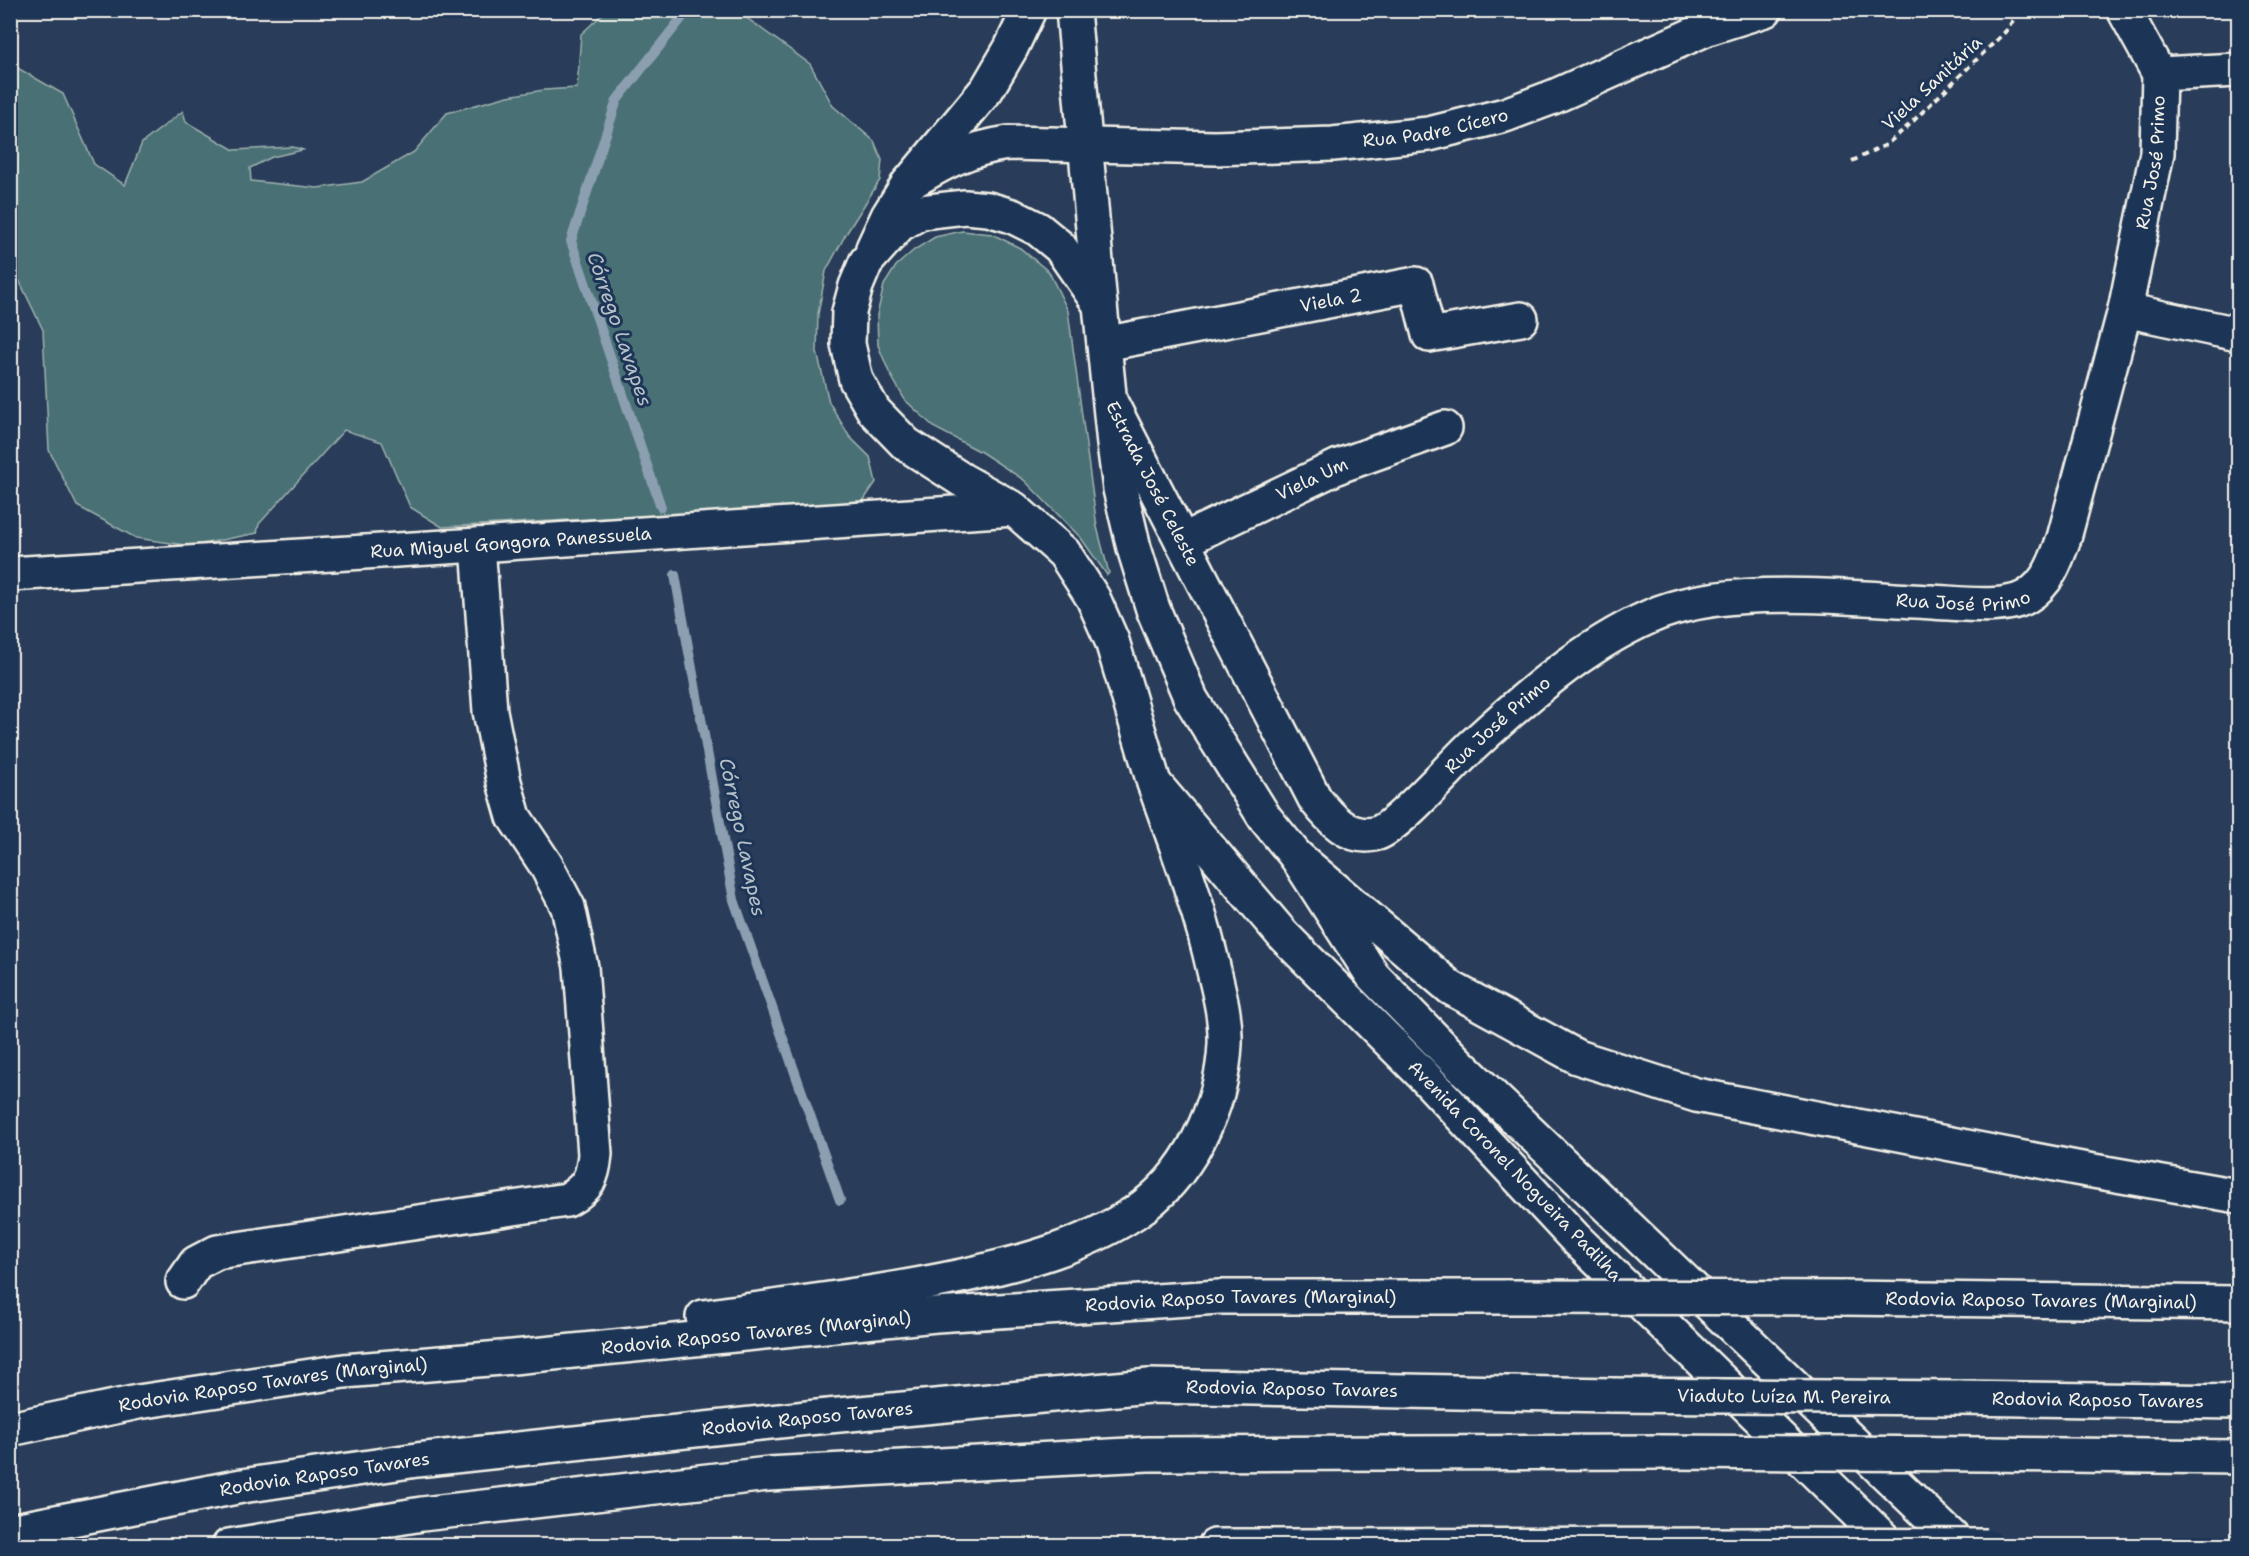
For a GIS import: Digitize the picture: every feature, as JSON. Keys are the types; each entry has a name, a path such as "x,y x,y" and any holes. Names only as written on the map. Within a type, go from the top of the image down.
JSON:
{"main road":[{"path":"344,1371 505,1345 908,1288 1006,1266 1054,1251 1095,1234 1134,1213 1158,1192 1182,1165 1202,1133 1218,1086 1225,1044 1222,1003 1193,894 1154,783 1112,641 1093,598 1064,554 1014,509 962,480 906,444 874,411 855,380 848,344 849,312 856,286 888,216 908,184 987,88 1011,48 1029,10"},
{"path":"1073,10 1110,401"},
{"name":"Rua Padre Cícero","path":"1087,144 1215,148 1333,144 1429,134 1505,115 1553,97 1708,28 1765,10"},
{"name":"Rua José Primo","path":"1360,834 1378,833 1397,819 1472,746 1540,687 1610,636 1663,611 1695,603 1743,597 2007,603 2025,598 2043,583 2058,555 2125,310 2157,153 2159,74 2124,10"},
{"path":"2159,74 2238,70"},
{"path":"908,184 943,162 983,146 1008,142 1087,144"},
{"path":"866,262 899,225 921,212 965,207 988,209 1012,216 1038,229 1060,247 1100,305"},
{"name":"Viela 2","path":"1104,344 1416,284 1429,335 1521,319"},
{"path":"2125,310 2238,334"},
{"name":"Estrada José Celeste","path":"1110,401 1315,799 1326,814 1344,829 1360,834"},
{"name":"Estrada José Celeste","path":"1110,401 1120,489 1134,548 1153,609 1191,699 1265,818 1296,856"},
{"name":"Viela Um","path":"1182,541 1339,466 1445,428"},
{"name":"Rua Miguel Gongora Panessuela","path":"10,574 1014,509"},
{"path":"183,1282 196,1263 217,1252 567,1200 581,1192 589,1182 594,1168 594,1154 581,966 568,907 546,866 514,818 504,782 490,711 478,545"},
{"name":"Avenida Coronel Nogueira Padilha","path":"1154,783 1283,935 1422,1074 1574,1237 1891,1545"},
{"path":"1296,856 1451,988 1577,1057 1696,1095 2076,1168 2238,1196"},
{"name":"Avenida Coronel Nogueira Padilha","path":"1296,856 1373,976 1470,1074 1960,1545"},
{"name":"Rodovia Raposo Tavares (Marginal)","path":"10,1429 138,1402 344,1371 959,1314 1219,1297 1843,1298 2238,1303"},
{"name":"Rodovia Raposo Tavares","path":"10,1531 242,1486 417,1460 807,1418 1149,1386 1612,1395"},
{"name":"Viaduto Luíza M. Pereira","path":"1612,1395 1958,1398"},
{"name":"Rodovia Raposo Tavares","path":"1958,1398 2238,1402"},
{"path":"229,1545 422,1514 768,1474 1148,1454 1660,1452 2238,1457"},
{"path":"1215,1545 1987,1545"}],"path":[{"name":"Viela Sanitária","path":"1852,161 1886,145 1908,126 1978,60 2006,31 2020,10"}],"green space":[{"path":"606,11 737,11 810,64 833,106 874,141 882,160 880,180 826,271 818,314 817,352 829,402 849,436 870,457 876,482 861,504 442,527 410,507 382,442 344,430 259,524 257,533 192,546 136,538 77,506 49,450 43,330 11,267 11,68 16,67 63,94 94,164 125,185 142,143 183,111 186,122 234,150 293,147 303,150 272,157 250,168 251,181 317,188 362,182 414,152 447,113 508,96 544,90 577,88 581,34"},
{"path":"962,231 992,234 1020,248 1049,272 1068,311 1097,527 1109,573 1107,575 1081,538 1024,480 981,452 935,428 905,400 889,372 878,345 877,315 884,285 896,266 914,250 935,237"}],"waterway":[{"name":"Córrego Lavapes","path":"661,507 571,241 617,100 688,10"},
{"name":"Córrego Lavapes","path":"675,575 734,900 840,1200"}]}
